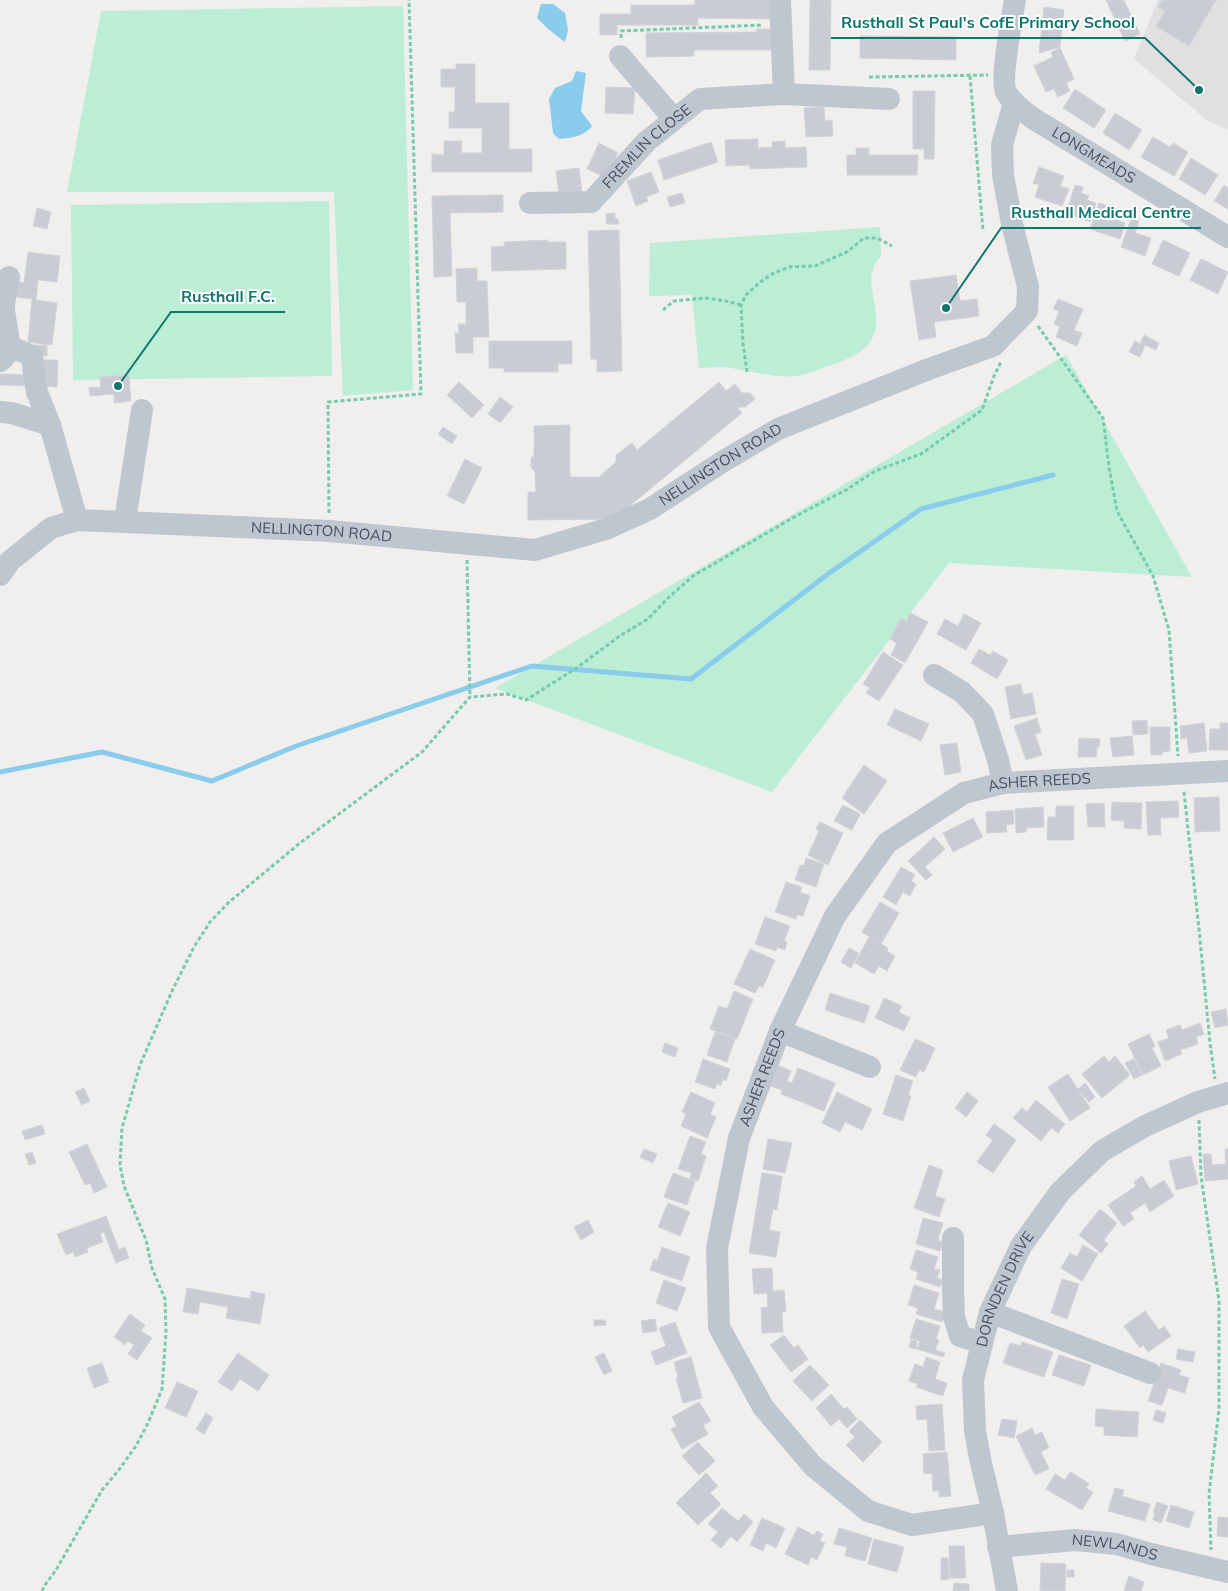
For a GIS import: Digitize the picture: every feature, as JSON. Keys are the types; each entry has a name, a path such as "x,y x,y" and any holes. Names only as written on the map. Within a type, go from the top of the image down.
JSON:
{"street":[{"path":"780,0 784,94"},
{"path":"1015,0 1004,74 1006,91 1014,102 1002,145 1003,175 1012,224 1028,287 1027,311"},
{"path":"620,56 674,119"},
{"name":"FREMLIN CLOSE","path":"530,203 591,202 647,141 700,99 784,94 889,99"},
{"name":"LONGMEADS","path":"1014,102 1034,119 1228,237"},
{"path":"9,277 4,305 5,353 32,356 37,392 50,425 77,520"},
{"name":"NELLINGTON ROAD","path":"0,575 10,561 51,528 77,520 329,531 535,550 606,529 650,509 722,462 778,429 929,369 993,346 1027,311"},
{"path":"125,521 142,410"},
{"path":"0,412 12,413 50,425"},
{"path":"934,675 962,692 983,714 998,760 1003,783"},
{"name":"ASHER REEDS","path":"993,1513 912,1525 868,1511 814,1466 763,1407 719,1327 717,1248 739,1138 780,1031 835,916 888,843 964,793 1003,783 1228,772"},
{"path":"780,1031 870,1067"},
{"name":"DORNDEN DRIVE","path":"1007,1591 993,1513 975,1431 973,1380 990,1312 1021,1246 1060,1192 1102,1151 1145,1126 1215,1097"},
{"path":"953,1238 954,1317 960,1336 982,1343"},
{"path":"990,1312 1150,1373"},
{"name":"NEWLANDS","path":"998,1547 1075,1540 1117,1544 1220,1570"}],"path":[{"path":"329,531 328,402 421,394 410,0"},
{"path":"620,56 621,31 781,24"},
{"path":"859,97 861,77 1004,74"},
{"path":"970,76 983,231"},
{"path":"747,372 741,305 746,295 759,283 772,274 789,267 815,266 847,252 864,238 877,238 892,246"},
{"path":"664,310 674,301 704,298 741,305"},
{"path":"1027,311 1103,418 1109,468 1117,511 1153,576 1169,630 1180,774 1199,929 1215,1097 1201,1176 1218,1301 1219,1409 1208,1494 1220,1570"},
{"path":"470,697 507,694 526,700 648,618 692,576 796,516 846,490 876,471 921,454 982,410 994,376 1002,361"},
{"path":"42,1591 102,1490 136,1446 162,1389 166,1332 165,1299 152,1268 146,1240 124,1186 120,1165 122,1128 140,1065 172,991 194,947 210,922 228,903 312,833 422,752 470,697 466,543"}],"shaded area":[{"path":"1158,0 1228,0 1228,130 1208,121 1134,59"}],"green space":[{"path":"403,6 413,390 343,396 334,192 67,192 101,11"},
{"path":"329,201 332,376 73,380 71,205"},
{"path":"880,227 881,256 871,276 876,326 869,344 854,356 804,375 788,377 722,367 699,368 692,295 649,296 650,243"},
{"path":"1066,355 1192,577 949,563 772,792 495,688"}],"water":[{"path":"541,4 553,4 565,13 568,30 565,42 537,18"},
{"path":"576,71 586,73 581,111 592,126 581,135 559,139 553,133 549,99 555,88 572,81"}],"building":[{"path":"695,0 773,0 773,19 698,18 698,25 617,25 617,35 600,35 600,14 631,14 631,5 695,5"},
{"path":"810,0 831,0 830,70 809,70"},
{"path":"1106,0 1124,0 1140,34 1125,41"},
{"path":"1162,0 1216,0 1189,46 1156,26 1165,11 1158,7"},
{"path":"1044,7 1064,10 1060,47 1039,53"},
{"path":"757,29 773,29 773,50 694,50 694,56 646,57 646,33 757,32"},
{"path":"860,36 956,37 956,60 860,58"},
{"path":"1060,48 1074,79 1066,83 1070,91 1058,97 1054,89 1046,92 1034,66 1053,57 1051,52"},
{"path":"456,64 475,64 475,103 509,103 509,149 532,149 532,172 432,172 432,154 444,155 444,141 462,141 461,153 482,153 482,128 449,128 449,112 455,112 455,87 441,87 441,69 456,69"},
{"path":"606,87 635,88 633,114 605,113"},
{"path":"1075,89 1106,110 1094,128 1063,108"},
{"path":"913,91 935,91 934,159 924,159 924,149 913,149"},
{"path":"824,107 825,121 832,120 833,136 806,137 804,108"},
{"path":"1115,113 1142,130 1129,150 1103,133"},
{"path":"1153,137 1170,147 1173,143 1188,152 1174,176 1141,157"},
{"path":"758,139 758,148 773,147 772,142 785,141 785,148 806,147 807,167 750,169 750,165 726,166 725,140"},
{"path":"711,142 718,162 664,180 658,160"},
{"path":"599,143 618,153 606,178 587,169"},
{"path":"856,148 869,148 869,155 918,155 917,175 847,175 847,155 856,155"},
{"path":"1191,158 1218,175 1205,195 1179,179"},
{"path":"1039,167 1064,176 1060,186 1069,189 1062,206 1035,197 1039,185 1033,183"},
{"path":"579,168 582,193 559,196 556,171"},
{"path":"651,172 659,192 646,197 648,201 636,206 627,181"},
{"path":"1075,185 1083,187 1081,193 1089,196 1087,200 1096,203 1090,222 1066,213"},
{"path":"1224,185 1228,188 1228,209 1214,201"},
{"path":"682,193 685,203 670,207 667,197"},
{"path":"503,195 503,212 450,213 452,276 434,277 432,196"},
{"path":"1099,203 1120,210 1117,220 1125,223 1120,239 1090,229"},
{"path":"37,208 51,212 47,229 33,226"},
{"path":"615,213 615,219 618,219 619,224 606,224 606,214"},
{"path":"1131,219 1139,221 1135,233 1151,238 1145,256 1121,247"},
{"path":"619,230 622,371 597,372 597,359 591,359 588,231"},
{"path":"548,240 548,242 566,242 566,269 492,271 491,247 505,246 504,242"},
{"path":"1163,240 1190,253 1179,276 1152,264"},
{"path":"28,252 60,256 57,282 38,280 36,300 57,303 52,345 28,342 32,299 16,297 18,282 24,283"},
{"path":"1201,259 1228,272 1218,294 1190,280"},
{"path":"477,268 477,281 487,281 489,337 473,337 473,353 456,353 455,333 459,333 458,324 466,324 466,302 457,302 456,269"},
{"path":"956,275 960,301 977,299 979,316 934,322 936,337 919,340 910,281"},
{"path":"1058,299 1083,309 1074,330 1082,333 1077,346 1056,337 1060,327 1054,324 1059,311 1053,309"},
{"path":"1144,335 1159,343 1156,350 1145,345 1140,357 1129,352 1135,341 1140,344"},
{"path":"489,341 572,341 572,364 558,364 558,372 504,372 504,368 489,368"},
{"path":"35,345 47,345 47,356 35,355"},
{"path":"41,360 58,360 57,387 0,385 0,374 41,375"},
{"path":"129,375 131,401 114,403 114,394 90,396 89,388 101,387 100,377"},
{"path":"459,382 484,405 472,418 447,395"},
{"path":"719,382 726,391 735,384 742,393 750,393 755,399 745,407 737,407 742,413 614,519 528,520 528,492 536,492 535,472 531,467 531,458 534,455 534,426 570,425 570,477 599,477 616,462 616,455 632,443 637,450"},
{"path":"500,397 513,407 500,423 488,414"},
{"path":"443,427 457,436 452,444 438,434"},
{"path":"465,459 482,468 464,504 447,496"},
{"path":"910,613 928,622 905,663 891,655 897,643 890,639 901,618 906,621"},
{"path":"964,614 981,623 966,650 937,634 945,619 958,626"},
{"path":"979,649 990,655 993,651 1008,660 997,679 971,663"},
{"path":"883,652 903,665 879,701 866,693 870,688 863,684"},
{"path":"1021,684 1023,695 1032,693 1036,714 1011,719 1005,687"},
{"path":"895,709 929,724 921,741 887,725"},
{"path":"1037,718 1041,732 1035,734 1042,755 1026,760 1014,726"},
{"path":"1147,720 1148,734 1133,735 1132,721"},
{"path":"1204,723 1207,751 1189,753 1187,738 1181,739 1180,726"},
{"path":"1220,723 1228,723 1228,750 1209,750 1210,729 1220,729"},
{"path":"1150,727 1170,727 1170,751 1162,752 1162,755 1151,755"},
{"path":"1132,736 1134,755 1113,757 1110,738"},
{"path":"1079,738 1100,739 1096,757 1078,757"},
{"path":"957,743 961,772 945,775 940,745"},
{"path":"864,765 887,781 864,814 842,798"},
{"path":"1219,797 1220,831 1195,832 1194,798"},
{"path":"1178,801 1179,817 1160,818 1161,835 1148,835 1146,802"},
{"path":"1112,802 1142,803 1141,829 1124,828 1124,821 1111,820"},
{"path":"1104,803 1105,827 1088,827 1086,804"},
{"path":"843,805 860,814 852,830 834,821"},
{"path":"1056,806 1074,806 1074,840 1047,840 1048,817 1056,817"},
{"path":"1043,807 1044,827 1026,828 1026,832 1016,833 1015,809"},
{"path":"1013,810 1014,824 1006,825 1007,832 987,833 986,812"},
{"path":"973,818 983,837 953,852 943,833"},
{"path":"820,822 843,833 828,865 808,855 819,831 816,829"},
{"path":"934,837 945,849 925,867 932,875 926,880 908,861"},
{"path":"806,858 824,864 816,887 795,880 800,865 804,866"},
{"path":"901,867 915,875 911,881 916,884 910,896 903,892 896,905 883,897"},
{"path":"786,882 802,887 800,892 810,896 803,916 797,915 796,919 775,912"},
{"path":"880,902 899,913 881,944 862,932"},
{"path":"765,917 790,926 784,941 787,942 785,950 777,947 776,951 755,944"},
{"path":"869,937 888,948 887,951 895,956 887,971 879,966 874,974 855,963"},
{"path":"849,948 859,953 851,968 841,962"},
{"path":"750,949 775,960 763,987 759,986 755,993 734,984"},
{"path":"734,991 753,999 737,1039 710,1029 719,1006 727,1009"},
{"path":"830,993 870,1006 864,1023 825,1010"},
{"path":"884,998 902,1006 899,1012 910,1018 904,1031 875,1018"},
{"path":"1226,1009 1228,1025 1215,1028 1211,1012"},
{"path":"1200,1023 1204,1034 1196,1037 1198,1044 1180,1050 1182,1054 1165,1061 1158,1042 1169,1038 1166,1030 1180,1025 1182,1030"},
{"path":"715,1032 735,1039 727,1062 707,1055"},
{"path":"1149,1034 1155,1046 1152,1048 1161,1066 1143,1075 1128,1044"},
{"path":"915,1039 935,1048 924,1072 919,1070 916,1077 900,1070"},
{"path":"665,1043 678,1048 675,1057 662,1052"},
{"path":"1104,1056 1109,1062 1115,1056 1130,1075 1102,1098 1082,1074"},
{"path":"703,1059 730,1069 726,1081 723,1079 721,1085 717,1084 715,1089 695,1082"},
{"path":"1134,1059 1142,1075 1134,1079 1125,1063"},
{"path":"779,1066 791,1071 787,1081 792,1083 798,1068 835,1083 824,1111 781,1094 782,1090 771,1086"},
{"path":"1068,1074 1090,1108 1070,1121 1048,1087"},
{"path":"896,1075 913,1081 908,1095 911,1096 903,1121 883,1114"},
{"path":"1085,1083 1095,1097 1089,1102 1078,1089"},
{"path":"84,1088 90,1101 82,1105 75,1092"},
{"path":"691,1092 715,1103 710,1114 716,1117 707,1138 681,1126 686,1114 682,1112"},
{"path":"837,1092 872,1109 862,1130 845,1122 840,1132 822,1123"},
{"path":"967,1092 978,1101 966,1117 955,1108"},
{"path":"1036,1100 1065,1124 1058,1133 1051,1128 1041,1141 1013,1118 1022,1108 1027,1112"},
{"path":"994,1124 1016,1140 993,1173 977,1162 993,1140 986,1135"},
{"path":"42,1125 45,1134 25,1140 22,1131"},
{"path":"690,1136 706,1142 701,1154 706,1156 698,1181 690,1178 692,1173 678,1169"},
{"path":"768,1139 792,1143 785,1173 763,1169"},
{"path":"87,1144 107,1187 94,1193 90,1183 85,1185 69,1152"},
{"path":"644,1149 657,1154 653,1163 640,1157"},
{"path":"1225,1149 1228,1149 1228,1179 1205,1181 1203,1154 1211,1154 1212,1165 1226,1164"},
{"path":"32,1152 36,1163 29,1165 25,1154"},
{"path":"1191,1156 1198,1184 1176,1190 1169,1161"},
{"path":"929,1165 943,1170 935,1196 945,1199 939,1217 914,1208"},
{"path":"673,1173 695,1181 687,1205 664,1197"},
{"path":"762,1173 782,1176 777,1210 773,1209 769,1230 780,1232 776,1257 749,1253"},
{"path":"1142,1176 1150,1189 1164,1180 1174,1196 1150,1212 1145,1203 1130,1213 1134,1219 1123,1226 1108,1205 1136,1186 1134,1182"},
{"path":"668,1203 690,1212 680,1236 658,1227"},
{"path":"1100,1209 1117,1223 1104,1240 1108,1244 1101,1253 1079,1235"},
{"path":"106,1216 119,1250 125,1247 129,1258 116,1263 104,1232 100,1234 103,1242 87,1248 88,1252 75,1257 73,1252 66,1255 57,1234"},
{"path":"923,1218 943,1223 938,1240 943,1242 940,1251 916,1244"},
{"path":"588,1220 594,1232 581,1240 574,1227"},
{"path":"1083,1245 1098,1254 1082,1281 1061,1268 1070,1253 1077,1257"},
{"path":"662,1247 690,1257 682,1281 650,1270 654,1259 657,1261"},
{"path":"916,1250 938,1257 934,1269 940,1270 937,1278 943,1280 940,1287 916,1279 918,1272 910,1269"},
{"path":"772,1268 773,1291 784,1290 786,1312 782,1312 783,1332 762,1333 761,1308 768,1307 767,1293 754,1294 752,1269"},
{"path":"1062,1279 1079,1284 1067,1319 1051,1313"},
{"path":"664,1280 686,1288 677,1311 656,1303"},
{"path":"914,1285 939,1293 934,1309 945,1312 942,1322 916,1314 918,1308 908,1305"},
{"path":"187,1288 250,1299 251,1291 265,1294 260,1324 226,1318 228,1307 200,1302 198,1314 183,1312"},
{"path":"1145,1311 1159,1330 1164,1326 1171,1336 1148,1352 1143,1345 1140,1348 1124,1326"},
{"path":"130,1314 145,1325 141,1331 152,1338 137,1360 128,1354 134,1345 128,1341 125,1345 114,1337"},
{"path":"655,1319 657,1331 643,1333 641,1321"},
{"path":"916,1319 940,1326 936,1339 939,1340 935,1350 945,1353 943,1357 917,1349 920,1341 910,1338"},
{"path":"594,1320 605,1320 606,1325 594,1326"},
{"path":"675,1322 687,1353 656,1365 651,1352 666,1346 659,1328"},
{"path":"784,1335 794,1348 798,1345 808,1359 791,1372 770,1345"},
{"path":"911,1340 917,1341 916,1349 909,1347"},
{"path":"1022,1342 1053,1352 1044,1377 1003,1363 1010,1343 1021,1346"},
{"path":"1178,1349 1195,1352 1193,1362 1176,1359"},
{"path":"238,1353 269,1375 258,1391 240,1379 232,1391 218,1382"},
{"path":"604,1353 612,1371 604,1375 595,1357"},
{"path":"1059,1355 1091,1365 1084,1386 1052,1375"},
{"path":"691,1357 702,1398 683,1403 674,1362"},
{"path":"926,1357 940,1362 935,1379 947,1383 943,1396 916,1387 918,1384 909,1381 915,1364 923,1367"},
{"path":"102,1363 109,1382 94,1388 87,1368"},
{"path":"1161,1363 1181,1370 1179,1375 1189,1378 1185,1393 1168,1388 1162,1405 1148,1401"},
{"path":"810,1365 829,1385 812,1401 793,1381"},
{"path":"177,1382 198,1391 186,1417 165,1408"},
{"path":"831,1394 844,1409 847,1407 857,1419 847,1428 839,1419 831,1426 816,1408"},
{"path":"699,1402 711,1421 703,1425 708,1434 682,1449 671,1429 677,1426 672,1417"},
{"path":"942,1404 945,1450 929,1451 927,1419 917,1420 916,1406"},
{"path":"1096,1409 1139,1412 1137,1437 1104,1435 1104,1427 1095,1426"},
{"path":"1156,1410 1166,1413 1163,1423 1153,1420"},
{"path":"206,1413 213,1418 204,1434 196,1429"},
{"path":"1002,1419 1017,1421 1014,1438 998,1435"},
{"path":"860,1420 882,1442 863,1462 846,1445 855,1437 849,1431"},
{"path":"1032,1428 1035,1435 1042,1432 1049,1448 1041,1452 1049,1469 1035,1475 1016,1436"},
{"path":"698,1442 715,1461 699,1475 682,1456"},
{"path":"947,1452 951,1496 939,1497 939,1491 933,1491 932,1473 924,1474 923,1454"},
{"path":"1070,1472 1089,1483 1086,1488 1093,1492 1082,1510 1046,1489 1055,1474 1065,1480"},
{"path":"706,1473 718,1486 710,1493 721,1504 698,1525 676,1503"},
{"path":"1115,1488 1124,1490 1122,1496 1150,1504 1145,1521 1108,1511"},
{"path":"1157,1502 1168,1506 1161,1523 1153,1520 1155,1513 1153,1513"},
{"path":"1171,1505 1194,1512 1189,1528 1166,1521"},
{"path":"722,1508 738,1521 744,1514 753,1522 737,1542 731,1536 721,1548 711,1540 718,1532 708,1524"},
{"path":"1218,1517 1228,1518 1228,1537 1217,1536"},
{"path":"762,1518 785,1528 776,1548 766,1543 763,1551 750,1545"},
{"path":"798,1527 814,1535 817,1531 823,1534 820,1541 825,1543 817,1560 811,1557 808,1565 785,1554"},
{"path":"839,1528 872,1538 865,1561 845,1556 847,1547 834,1544"},
{"path":"874,1539 904,1547 897,1572 868,1564"},
{"path":"949,1546 964,1546 966,1578 950,1578"},
{"path":"941,1558 948,1558 949,1579 941,1580"},
{"path":"1041,1563 1066,1564 1065,1591 1040,1591"},
{"path":"1067,1570 1074,1570 1074,1577 1067,1577"},
{"path":"1129,1576 1144,1582 1141,1591 1124,1591"},
{"path":"954,1583 969,1584 969,1591 953,1591"}],"waterway":[{"path":"0,772 102,752 212,781 296,746 532,666 691,679 828,574 921,509 1053,475"}],"place":[{"name":"Rusthall St Paul's CofE Primary School","path":"1199,90"},
{"name":"Rusthall Medical Centre","path":"946,308"},
{"name":"Rusthall F.C.","path":"118,386"}]}
